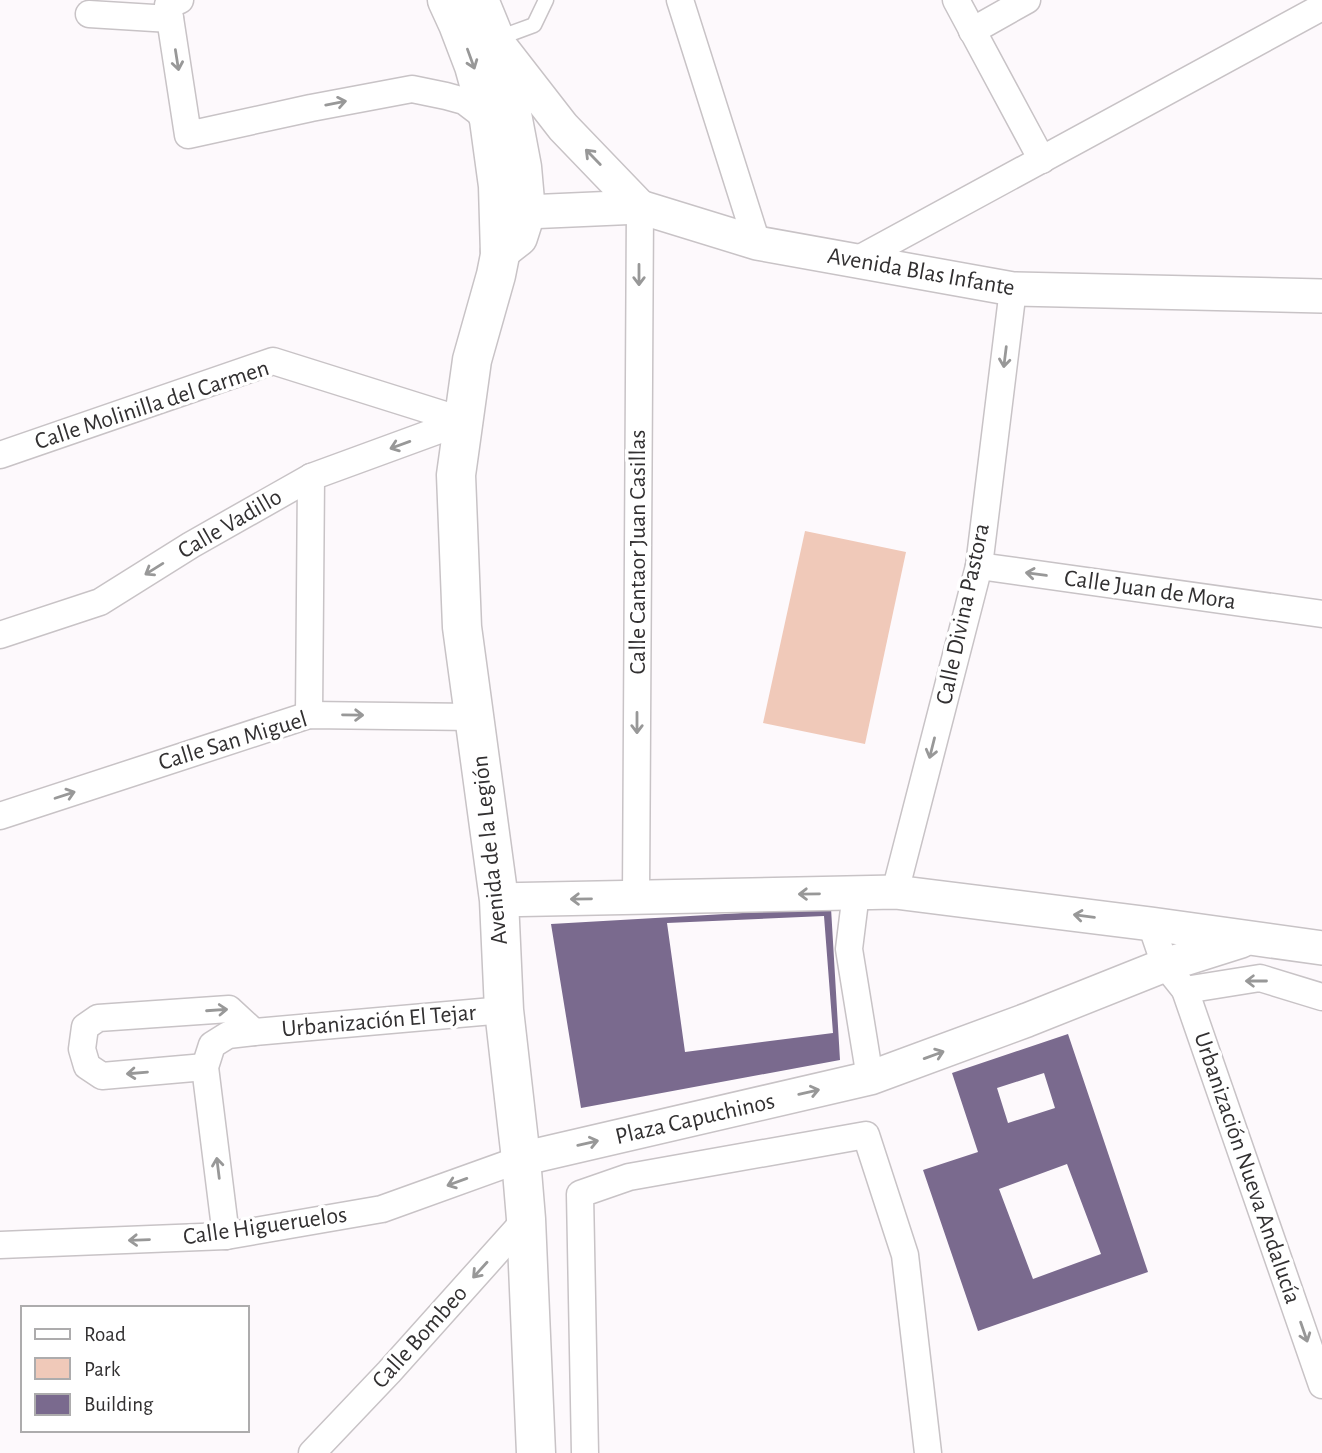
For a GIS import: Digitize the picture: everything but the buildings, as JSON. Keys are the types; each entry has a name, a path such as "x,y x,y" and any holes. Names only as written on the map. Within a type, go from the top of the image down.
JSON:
{"main road":[{"name":"Avenida de la Legión","path":"447,0 474,66 490,127 498,186 500,251 496,275 472,359 456,475 461,627 499,900 504,1010 526,1219 536,1453"},
{"path":"479,0 495,39 512,108 526,212"},
{"name":"Avenida de la Legión","path":"500,251 518,237 526,212"}],"street":[{"path":"680,0 757,243"},
{"path":"956,0 1042,160"},
{"path":"972,31 1027,0"},
{"path":"855,261 1322,7"},
{"path":"89,14 175,9 188,135 412,89 464,101 490,127"},
{"path":"495,39 563,127 640,207"},
{"name":"Avenida de la Legión","path":"490,127 506,148 510,179 517,202 526,212"},
{"name":"Avenida Blas Infante","path":"526,212 640,207 757,243 1013,289 1322,296"},
{"name":"Calle Cantaor Juan Casillas","path":"636,898 640,207"},
{"name":"Calle Divina Pastora","path":"895,892 979,566 1013,289"},
{"name":"Calle Molinilla del Carmen","path":"0,455 273,361 464,421"},
{"name":"Calle Vadillo","path":"0,635 100,602 191,545 311,478 464,421"},
{"path":"309,715 311,478"},
{"name":"Calle Juan de Mora","path":"979,566 1322,614"},
{"name":"Calle San Miguel","path":"0,816 309,715 474,718"},
{"path":"499,900 895,892 1322,948"},
{"path":"856,893 849,949 870,1079"},
{"path":"1152,924 1175,977 1260,978 1322,997"},
{"name":"Plaza Capuchinos","path":"521,1159 870,1079 1027,1020 1175,977 1254,938"},
{"name":"Urbanización Nueva Andalucía","path":"1175,977 1322,1385"},
{"name":"Urbanización El Tejar","path":"254,1032 229,1009 98,1017 85,1027 82,1049 88,1066 102,1076 205,1067 212,1045 228,1035 504,1010"},
{"path":"205,1067 226,1236"},
{"path":"585,1453 580,1194 629,1177 866,1135 905,1255 928,1453"},
{"name":"Calle Higueruelos","path":"0,1245 226,1236 382,1209 521,1159"},
{"name":"Calle Bombeo","path":"312,1453 389,1372 526,1219"}],"lane":[{"path":"495,39 534,25 546,0"}],"green space":[{"path":"805,531 906,552 865,744 763,723"}]}
